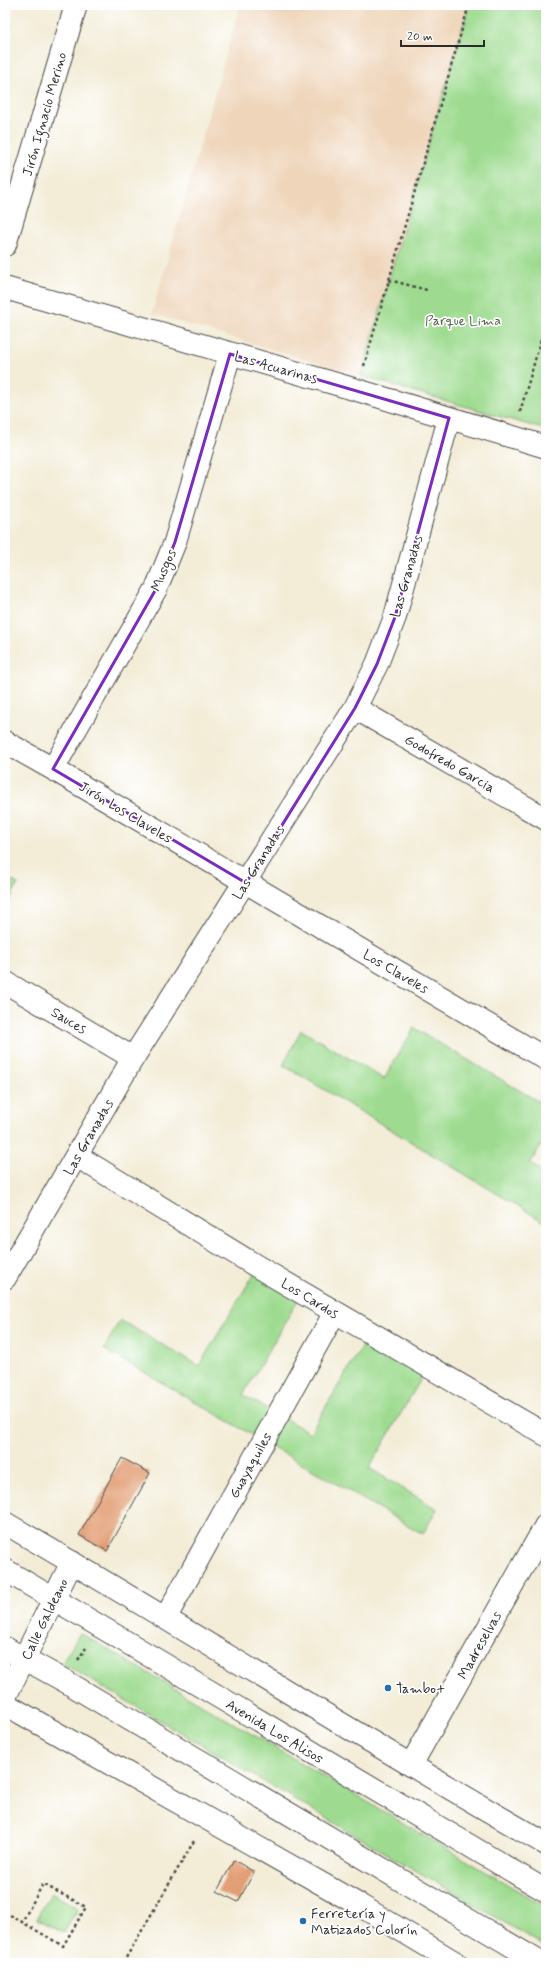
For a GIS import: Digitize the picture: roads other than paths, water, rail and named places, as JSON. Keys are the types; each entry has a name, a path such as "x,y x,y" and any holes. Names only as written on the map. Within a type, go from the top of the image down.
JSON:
{"street":[{"name":"Jirón Ignacio Merino","path":"5,245 76,5"},
{"name":"Las Acuarinas","path":"5,288 546,446"},
{"name":"Musgos","path":"53,769 156,589 174,542 230,354"},
{"name":"Las Granadas","path":"5,1278 133,1058 246,883 355,708 377,664 395,617 449,418"},
{"name":"Godofredo Garcia","path":"355,708 546,818"},
{"name":"Jirón Los Claveles","path":"5,742 246,883"},
{"name":"Los Claveles","path":"246,883 546,1059"},
{"name":"Sauces","path":"5,982 133,1058"},
{"name":"Los Cardos","path":"77,1156 335,1312 546,1435"},
{"name":"Guayaquiles","path":"166,1617 335,1312"},
{"path":"5,1523 166,1617 411,1765 546,1844"},
{"name":"Madreselvas","path":"411,1765 546,1525"},
{"name":"Calle Galdeano","path":"5,1697 72,1562"},
{"name":"Avenida Los Alisos","path":"5,1570 546,1891"},
{"path":"5,1648 66,1681 541,1963"},
{"path":"5,1704 361,1906 442,1960"}],"place":[{"name":"Tambo+","path":"388,1688"},
{"name":"Ferretería y Matizados Colorín","path":"303,1921"}],"park label":[{"name":"Parque Lima","path":"463,320"}]}
